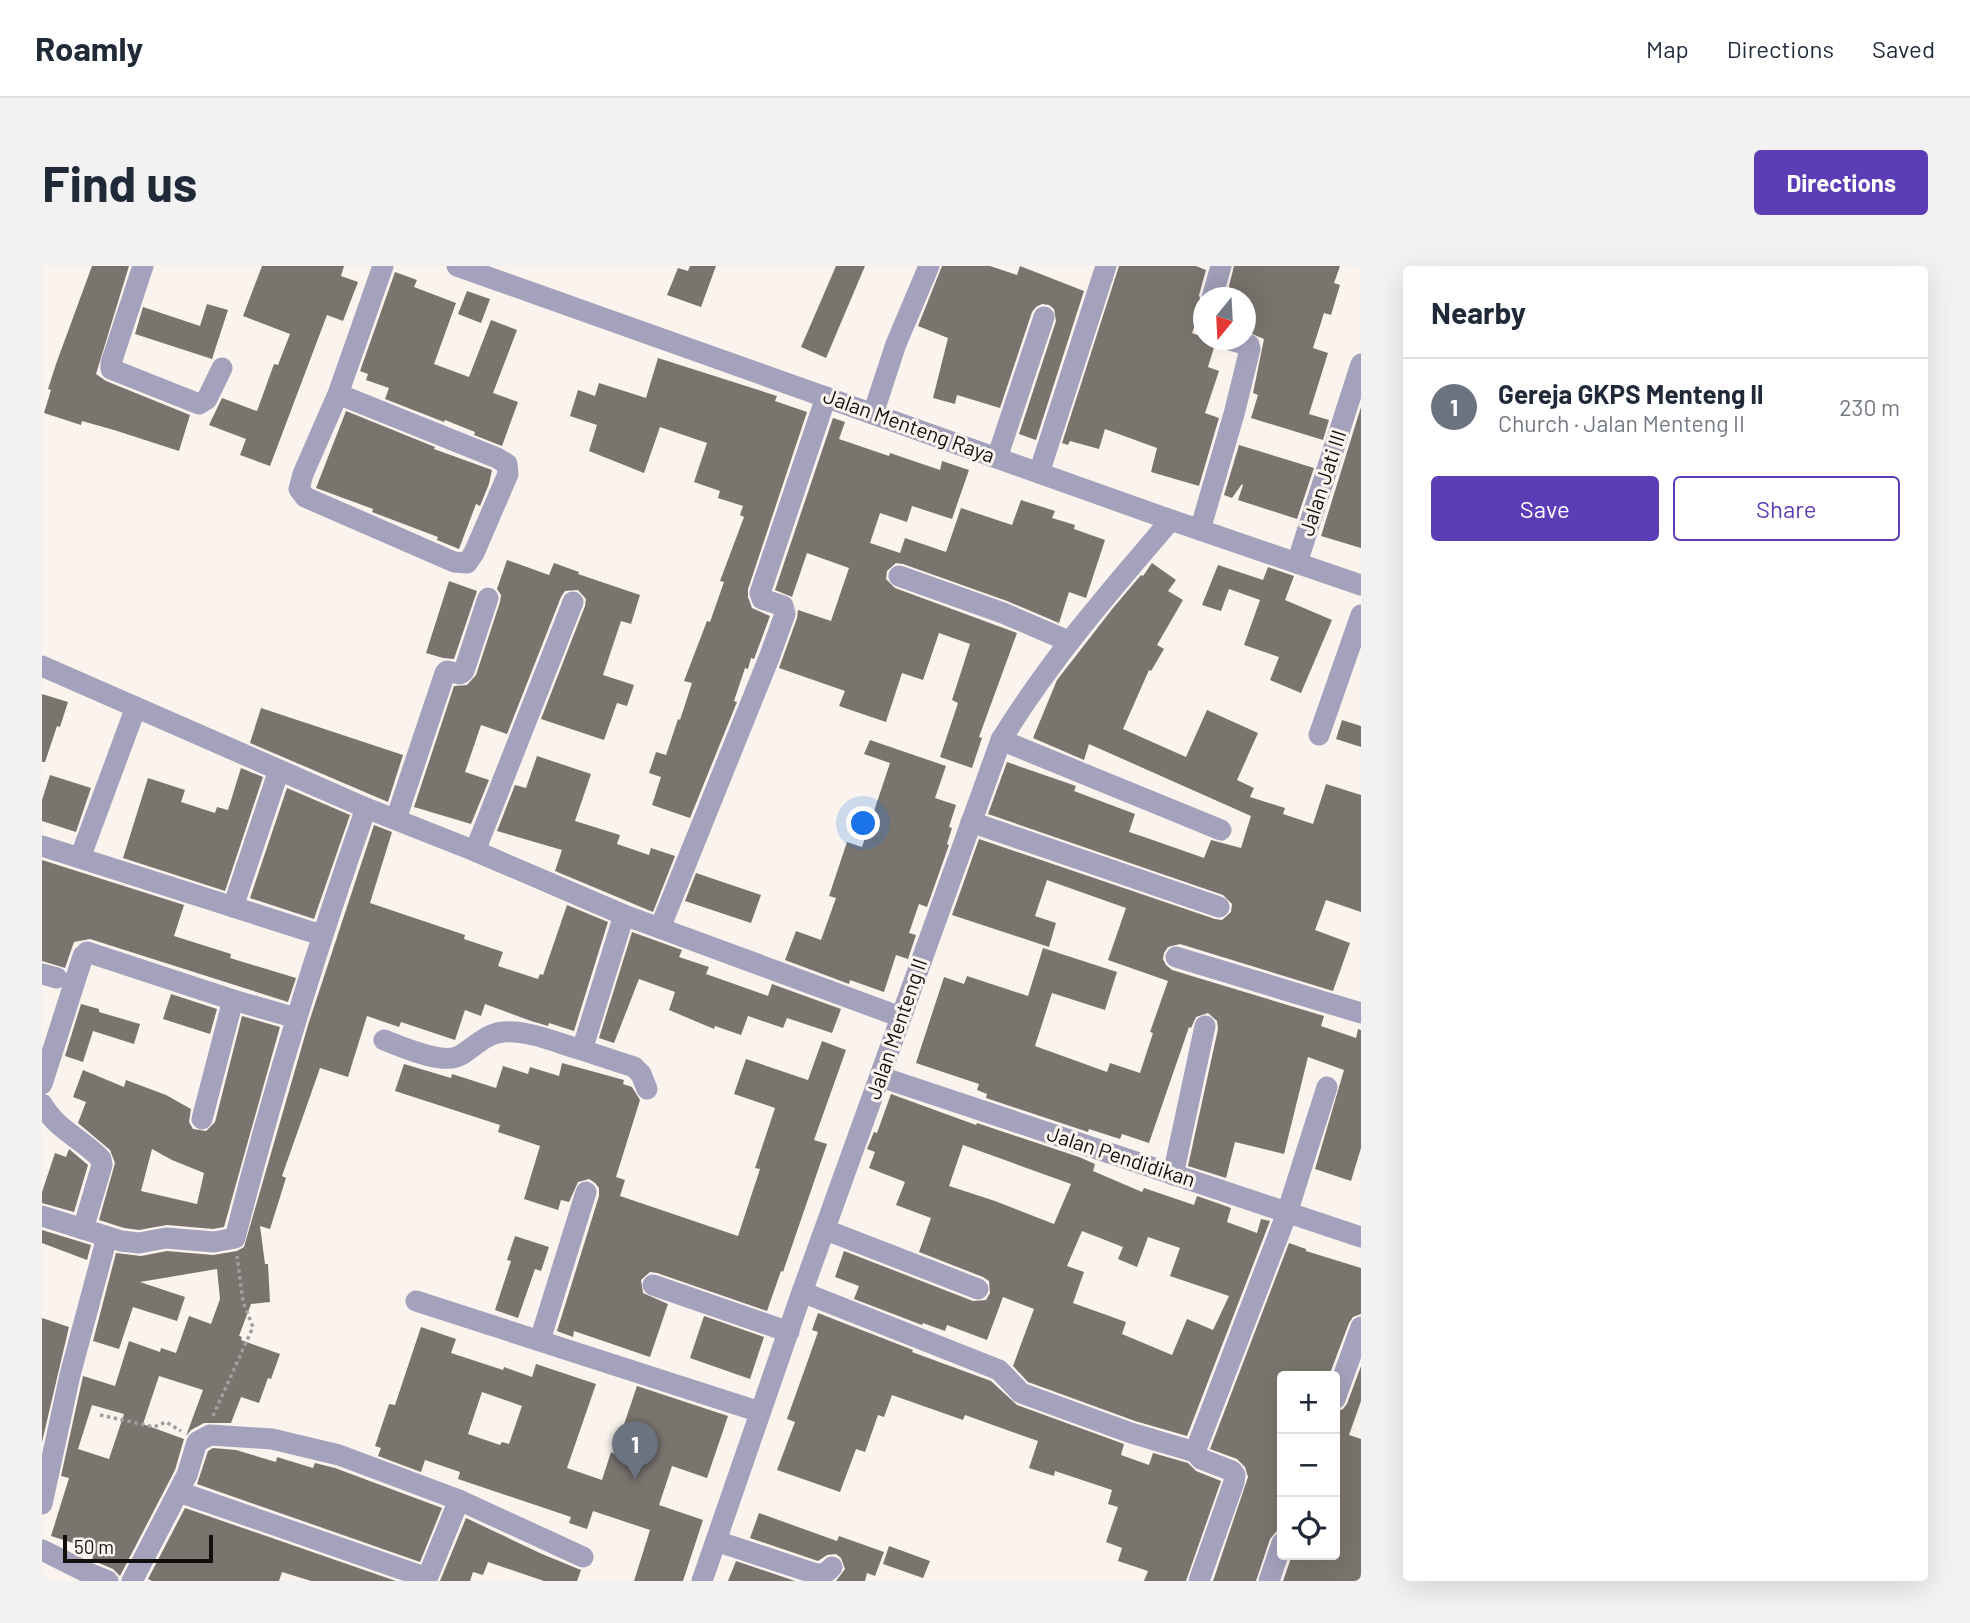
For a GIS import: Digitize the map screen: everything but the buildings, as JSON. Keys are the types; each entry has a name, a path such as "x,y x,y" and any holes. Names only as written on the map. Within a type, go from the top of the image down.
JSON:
{"street":[{"path":"143,266 111,369 199,404 207,399 222,368"},
{"path":"338,394 507,464 508,474 474,553 467,563 454,562 305,497 299,483 338,394 383,266"},
{"name":"Jalan Menteng Raya","path":"457,266 494,272 873,414 1361,584"},
{"path":"873,414 896,344 929,266"},
{"path":"1039,473 1106,266"},
{"path":"1215,287 1220,266"},
{"path":"998,458 1044,317"},
{"path":"1200,530 1250,350"},
{"name":"Jalan Jati III","path":"1297,563 1361,364"},
{"path":"660,928 785,614 783,607 762,599 760,593 827,397"},
{"name":"Jalan Menteng II","path":"702,1581 802,1292 1001,740 1026,699 1068,641 1171,520"},
{"path":"900,576 1003,613 1068,641"},
{"path":"396,819 445,673 447,671 460,674 464,671 488,598"},
{"path":"475,851 573,602"},
{"path":"1319,735 1361,615"},
{"path":"42,666 366,808 624,915 901,1017"},
{"path":"80,858 136,707"},
{"path":"1001,740 1221,830"},
{"path":"233,907 279,770"},
{"path":"42,1216 121,1241 139,1243 158,1238 214,1242 235,1238 321,935 366,808"},
{"path":"971,822 1219,907"},
{"path":"42,846 321,935"},
{"path":"582,1050 624,915"},
{"path":"42,1084 70,992 83,956 90,951 233,1000 296,1018"},
{"path":"1176,957 1361,1013"},
{"path":"202,1119 233,1000"},
{"path":"1173,1175 1205,1026"},
{"path":"384,1040 427,1055 452,1059 459,1057 485,1037 504,1032 525,1034 634,1067 641,1074 646,1089"},
{"name":"Jalan Pendidikan","path":"881,1077 1361,1237"},
{"path":"1195,1452 1287,1213 1327,1087"},
{"path":"42,1104 68,1134 101,1159 102,1165 83,1229"},
{"path":"540,1340 586,1192"},
{"path":"826,1230 978,1289"},
{"path":"42,1504 70,1375 107,1237"},
{"path":"653,1285 789,1332"},
{"path":"802,1292 999,1370 1021,1393 1131,1433 1195,1452 1201,1459 1232,1471 1236,1475 1199,1581"},
{"path":"416,1301 760,1412"},
{"path":"1340,1385 1361,1327"},
{"path":"132,1581 204,1438 272,1439 304,1444 459,1500 583,1557"},
{"path":"179,1492 426,1580 459,1500"},
{"path":"716,1541 813,1573 827,1573 832,1567"},
{"path":"42,1550 61,1572 108,1581"},
{"path":"1269,1581 1277,1558"}],"path":[{"path":"100,1415 154,1427 166,1422 204,1438 253,1327 241,1292 235,1238"}],"place":[{"name":"Gereja GKPS Menteng ll","path":"635,1479"}]}
